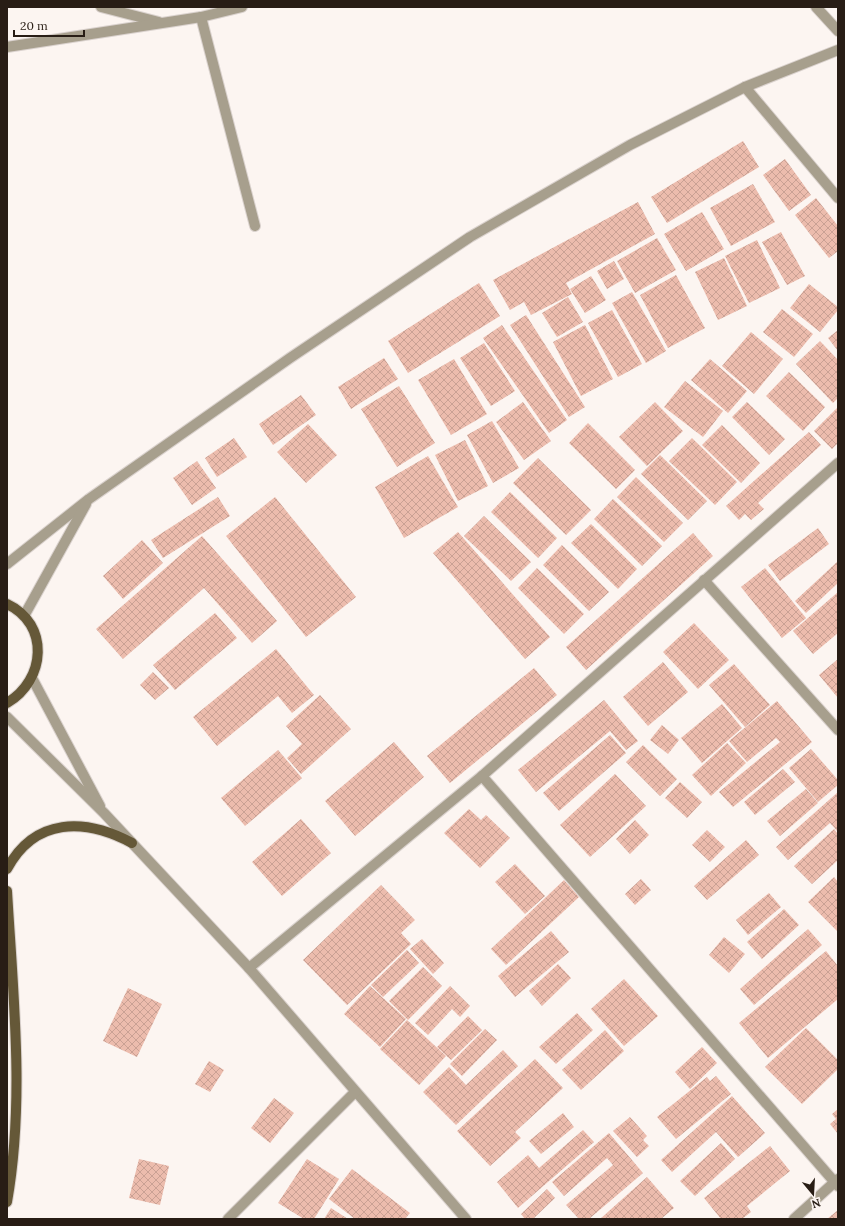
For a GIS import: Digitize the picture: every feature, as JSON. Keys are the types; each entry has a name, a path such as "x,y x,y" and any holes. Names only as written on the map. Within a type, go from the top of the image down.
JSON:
{"main road":[{"path":"7,604 24,616 33,630 38,646 38,662 32,678 26,688 7,703"},
{"path":"7,869 13,857 24,845 48,830 62,827 76,826 97,828 115,834 132,843"},
{"path":"7,891 14,1013 16,1107 11,1180 7,1202"}],"street":[{"path":"101,7 163,23"},
{"path":"7,47 202,17 242,7"},
{"path":"816,7 838,31"},
{"path":"202,17 255,226"},
{"path":"7,564 89,499 290,358 470,237 630,145 745,87 838,50"},
{"path":"745,87 838,198"},
{"path":"250,968 482,776 838,463"},
{"path":"24,616 89,499"},
{"path":"704,580 838,730"},
{"path":"32,678 104,813"},
{"path":"7,717 104,813 250,968 355,1092 466,1219"},
{"path":"482,776 837,1182 794,1219"},
{"path":"228,1219 355,1092"}],"building":[{"path":"743,141 759,167 667,223 651,197"},
{"path":"785,159 811,195 789,211 763,175"},
{"path":"753,184 775,222 731,246 710,208"},
{"path":"816,198 838,226 838,251 829,258 795,215"},
{"path":"638,202 655,234 566,283 572,294 531,315 524,302 510,310 493,280"},
{"path":"702,212 724,249 686,271 664,234"},
{"path":"781,232 805,276 787,285 762,242"},
{"path":"657,238 676,270 635,293 617,261"},
{"path":"757,240 780,288 749,303 725,256"},
{"path":"724,258 747,306 718,320 695,272"},
{"path":"614,261 624,279 607,289 597,271"},
{"path":"676,275 705,328 668,348 640,295"},
{"path":"591,276 606,300 585,313 570,289"},
{"path":"479,283 500,316 408,373 388,341"},
{"path":"809,284 838,307 838,310 820,332 790,308"},
{"path":"632,292 666,351 646,363 612,303"},
{"path":"568,297 583,322 557,337 542,313"},
{"path":"782,309 813,334 794,357 763,332"},
{"path":"612,310 642,364 618,377 588,323"},
{"path":"526,315 585,407 569,417 510,325"},
{"path":"502,325 567,420 549,433 483,338"},
{"path":"585,325 613,379 581,396 553,342"},
{"path":"838,330 838,351 828,338"},
{"path":"751,332 783,359 754,394 722,366"},
{"path":"820,341 838,360 838,398 833,403 796,364"},
{"path":"484,343 515,391 491,406 460,358"},
{"path":"384,358 398,379 351,409 338,387"},
{"path":"454,359 487,414 451,435 418,380"},
{"path":"710,359 747,391 728,413 691,380"},
{"path":"789,372 825,407 803,431 766,396"},
{"path":"685,381 723,411 703,437 664,407"},
{"path":"399,386 435,443 397,467 361,409"},
{"path":"301,395 316,415 273,445 259,424"},
{"path":"523,402 551,441 524,460 496,422"},
{"path":"655,402 683,431 647,466 619,437"},
{"path":"747,402 785,439 769,455 732,417"},
{"path":"838,407 838,443 832,449 814,431"},
{"path":"492,421 519,468 493,483 467,435"},
{"path":"588,423 635,470 616,489 569,443"},
{"path":"308,424 337,455 306,483 277,452"},
{"path":"722,425 760,463 741,483 702,445"},
{"path":"809,432 821,445 758,503 764,509 751,520 745,514 739,520 726,506"},
{"path":"234,438 247,457 217,477 205,458"},
{"path":"692,438 737,482 715,505 669,461"},
{"path":"465,440 488,486 458,501 435,455"},
{"path":"660,455 707,501 688,520 641,474"},
{"path":"428,456 458,507 404,538 375,487"},
{"path":"538,458 591,510 566,535 513,483"},
{"path":"197,461 216,488 192,505 173,478"},
{"path":"636,477 683,523 664,542 617,497"},
{"path":"510,492 557,538 538,558 491,512"},
{"path":"218,497 230,516 163,558 151,540"},
{"path":"275,497 356,597 306,637 226,536"},
{"path":"613,499 662,546 642,566 594,519"},
{"path":"484,516 531,562 511,581 464,536"},
{"path":"591,524 637,569 618,589 571,543"},
{"path":"818,528 829,544 780,581 768,565"},
{"path":"458,532 550,637 525,659 433,553"},
{"path":"693,533 713,556 586,670 566,647"},
{"path":"202,536 277,621 252,643 204,588 123,659 96,629"},
{"path":"142,540 163,563 123,599 103,576"},
{"path":"562,545 609,592 589,611 543,565"},
{"path":"838,561 838,583 806,613 795,601"},
{"path":"537,568 584,614 564,634 518,588"},
{"path":"765,568 806,618 782,638 741,587"},
{"path":"838,592 838,633 813,654 793,631"},
{"path":"215,613 237,638 175,690 153,665"},
{"path":"694,623 729,660 698,689 663,652"},
{"path":"276,649 314,695 292,713 278,696 217,746 193,717"},
{"path":"838,659 838,698 819,675"},
{"path":"663,662 688,692 648,726 623,697"},
{"path":"734,664 770,705 745,727 709,685"},
{"path":"534,668 557,695 450,783 427,756"},
{"path":"153,672 169,688 155,700 140,685"},
{"path":"320,695 351,729 301,774 287,758 302,744 286,726"},
{"path":"604,700 638,741 626,750 610,731 536,792 518,770"},
{"path":"777,701 812,742 733,807 719,792 780,742 776,738 747,762 729,741"},
{"path":"722,704 742,728 702,763 681,738"},
{"path":"662,725 679,740 668,754 650,740"},
{"path":"610,735 626,753 559,811 543,793"},
{"path":"394,742 424,777 355,836 325,801"},
{"path":"727,743 746,763 711,796 692,775"},
{"path":"643,745 677,779 660,796 626,762"},
{"path":"811,749 838,780 838,785 818,802 789,768"},
{"path":"278,750 302,778 245,826 221,798"},
{"path":"783,769 795,782 755,815 744,802"},
{"path":"615,774 646,806 590,857 560,825"},
{"path":"680,782 702,802 687,818 665,798"},
{"path":"806,789 818,803 780,836 767,821"},
{"path":"838,792 838,832 830,823 788,860 776,847"},
{"path":"469,809 481,820 486,815 510,838 480,868 444,833"},
{"path":"301,819 331,853 282,896 252,862"},
{"path":"635,820 649,835 630,854 616,839"},
{"path":"834,829 838,834 838,860 812,884 794,866"},
{"path":"707,830 725,847 710,862 692,845"},
{"path":"746,840 759,855 707,900 694,886"},
{"path":"515,864 545,896 525,914 495,882"},
{"path":"834,877 838,882 838,932 808,902"},
{"path":"641,879 651,890 635,905 625,894"},
{"path":"564,880 579,897 506,965 491,949"},
{"path":"381,885 415,920 401,933 411,944 347,1005 303,960"},
{"path":"769,893 781,907 748,935 736,920"},
{"path":"784,909 799,925 762,959 747,942"},
{"path":"808,929 822,945 754,1005 740,989"},
{"path":"551,931 569,952 515,997 498,976"},
{"path":"724,937 745,954 729,973 709,955"},
{"path":"422,939 444,963 433,974 410,949"},
{"path":"407,950 419,963 383,997 371,985"},
{"path":"826,951 838,966 838,999 768,1058 739,1023"},
{"path":"558,964 571,978 542,1006 529,991"},
{"path":"423,967 442,986 408,1020 389,1001"},
{"path":"624,979 658,1016 624,1046 591,1009"},
{"path":"370,986 406,1019 380,1047 344,1014"},
{"path":"450,986 470,1006 460,1017 452,1009 428,1035 415,1023"},
{"path":"128,988 162,1004 137,1057 103,1041"},
{"path":"577,1013 593,1030 556,1064 539,1047"},
{"path":"468,1016 482,1030 451,1060 437,1047"},
{"path":"407,1020 446,1056 419,1085 380,1049"},
{"path":"806,1028 838,1060 838,1069 802,1104 765,1067"},
{"path":"485,1029 497,1040 462,1076 450,1064"},
{"path":"605,1030 624,1051 581,1090 562,1070"},
{"path":"702,1047 717,1063 690,1089 675,1072"},
{"path":"503,1050 518,1066 456,1125 423,1092 449,1067 466,1085"},
{"path":"535,1059 563,1088 515,1132 521,1138 490,1166 457,1131"},
{"path":"209,1061 224,1070 210,1092 195,1084"},
{"path":"716,1076 731,1094 676,1139 657,1117 707,1077 710,1081"},
{"path":"732,1096 765,1133 738,1157 716,1132 672,1172 661,1160"},
{"path":"274,1098 294,1113 270,1143 251,1128"},
{"path":"838,1109 838,1134 830,1124 836,1119 832,1114"},
{"path":"563,1113 574,1127 541,1154 529,1141"},
{"path":"630,1117 647,1136 643,1140 649,1146 637,1157 613,1131"},
{"path":"583,1130 594,1142 518,1208 497,1182 528,1155 539,1168"},
{"path":"609,1133 643,1173 589,1219 579,1219 566,1205 613,1165 607,1158 564,1196 552,1182"},
{"path":"721,1143 735,1159 695,1196 680,1181"},
{"path":"770,1146 790,1171 747,1206 751,1212 742,1219 721,1219 704,1198"},
{"path":"139,1159 169,1166 160,1205 129,1198"},
{"path":"307,1159 339,1179 314,1219 304,1219 278,1203"},
{"path":"352,1169 410,1213 405,1219 355,1219 329,1199"},
{"path":"647,1177 674,1208 661,1219 600,1219"},
{"path":"547,1189 555,1198 533,1219 525,1219 521,1214"},
{"path":"331,1208 348,1219 324,1219"},
{"path":"838,1210 838,1219 827,1219"}]}
